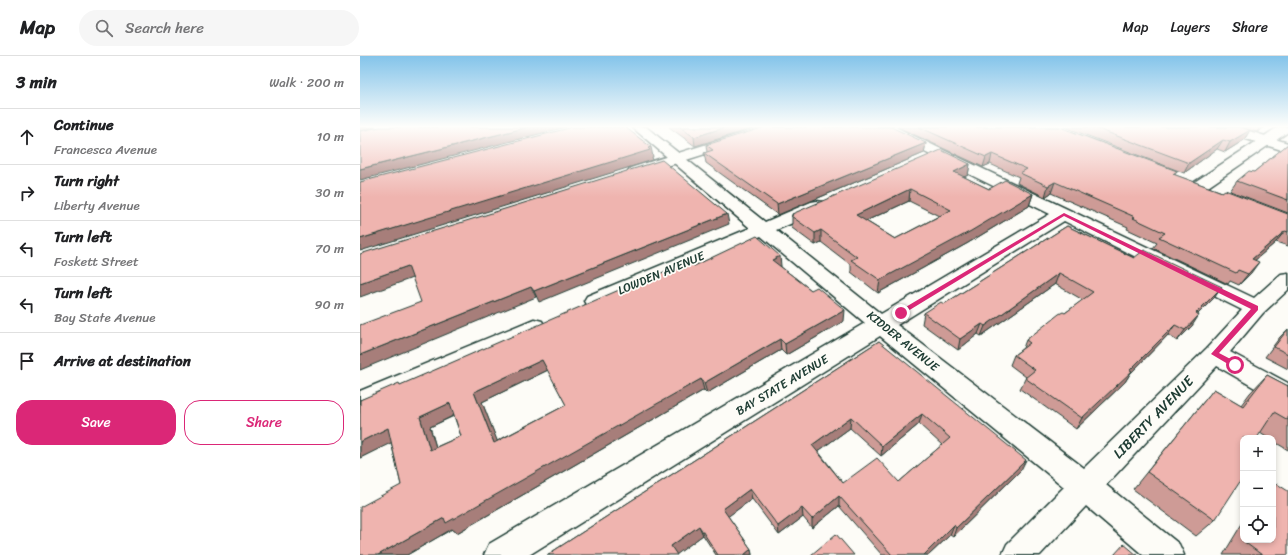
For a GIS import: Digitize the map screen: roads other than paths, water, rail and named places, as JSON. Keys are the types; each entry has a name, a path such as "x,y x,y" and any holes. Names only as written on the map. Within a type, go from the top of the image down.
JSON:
{"street":[{"name":"KIDDER AVENUE","path":"667,150 881,325 1086,487 1168,555"},
{"path":"619,177 702,150"},
{"path":"931,150 1256,308"},
{"path":"1200,186 1250,150"},
{"path":"916,164 939,154"},
{"path":"1185,180 1214,192"},
{"name":"LOWDEN AVENUE","path":"578,308 762,228 837,198"},
{"name":"BAY STATE AVENUE","path":"500,555 1064,214"},
{"name":"LIBERTY AVENUE","path":"1018,555 1215,354 1256,308 1288,279"},
{"path":"360,402 549,320"},
{"path":"1215,354 1288,395"}]}
